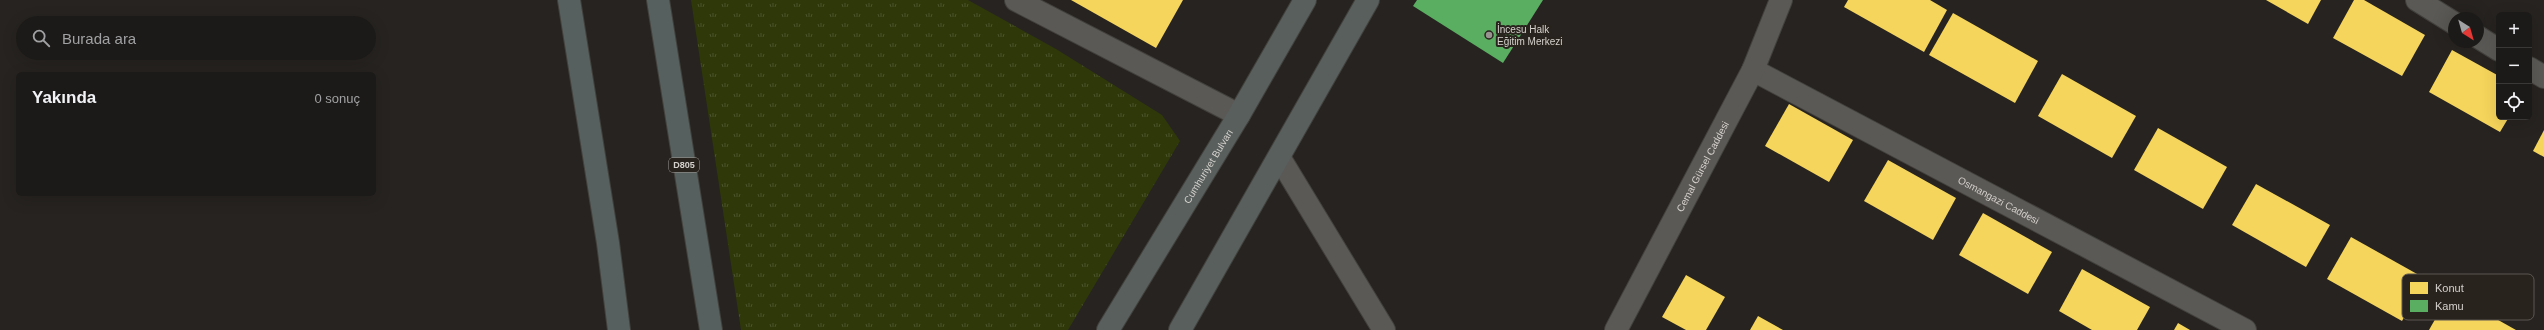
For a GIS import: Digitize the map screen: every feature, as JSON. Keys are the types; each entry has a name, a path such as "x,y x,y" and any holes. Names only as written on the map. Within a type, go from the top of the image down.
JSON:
{"highway":[{"path":"569,0 608,243 619,330"},
{"name":"D805","path":"658,0 711,330"}],"main road":[{"path":"1016,0 1239,115"},
{"name":"Cumhuriyet Bulvarı","path":"1108,330 1239,115 1305,0"},
{"path":"1180,330 1280,157 1368,0"},
{"path":"2417,0 2448,19"},
{"name":"Cemal Gürsel Caddesi","path":"1616,330 1753,70 1774,2"},
{"path":"2484,41 2496,48"},
{"name":"Osmangazi Caddesi","path":"1753,70 2245,330"},
{"path":"2532,70 2544,77"},
{"path":"1280,157 1384,330"}],"green space":[{"path":"691,0 968,0 1056,49 1162,115 1180,141 1068,330 741,330"}],"building: Konut":[{"path":"1071,0 1183,0 1156,48"},
{"path":"1848,0 1930,0 1947,10 1924,52 1844,7"},
{"path":"2266,0 2321,0 2308,24"},
{"path":"2354,0 2364,0 2425,35 2402,76 2333,38"},
{"path":"1953,13 2038,61 2015,103 1929,55"},
{"path":"2452,50 2496,74 2496,120 2507,120 2500,132 2429,92"},
{"path":"2062,74 2136,116 2112,158 2038,116"},
{"path":"1789,104 1853,140 1829,182 1765,146"},
{"path":"2158,128 2227,167 2203,209 2134,170"},
{"path":"2544,130 2544,157 2533,151"},
{"path":"1888,160 1956,198 1933,240 1864,201"},
{"path":"2256,184 2330,225 2306,267 2232,225"},
{"path":"1983,213 2052,252 2028,294 1959,255"},
{"path":"2351,237 2417,274 2402,274 2402,321 2327,279"},
{"path":"2082,269 2150,307 2137,330 2092,330 2059,311"},
{"path":"1686,275 1725,297 1706,330 1686,330 1662,317"},
{"path":"1758,316 1783,330 1750,330"},
{"path":"2435,320 2498,320 2516,330 2429,330"},
{"path":"2178,323 2190,330 2174,330"}],"building: Kamu":[{"name":"İncesu Halk Eğitim Merkezi","path":"1417,0 1543,0 1503,63 1413,6"}],"place":[{"name":"İncesu Halk Eğitim Merkezi","path":"1489,35"}]}
